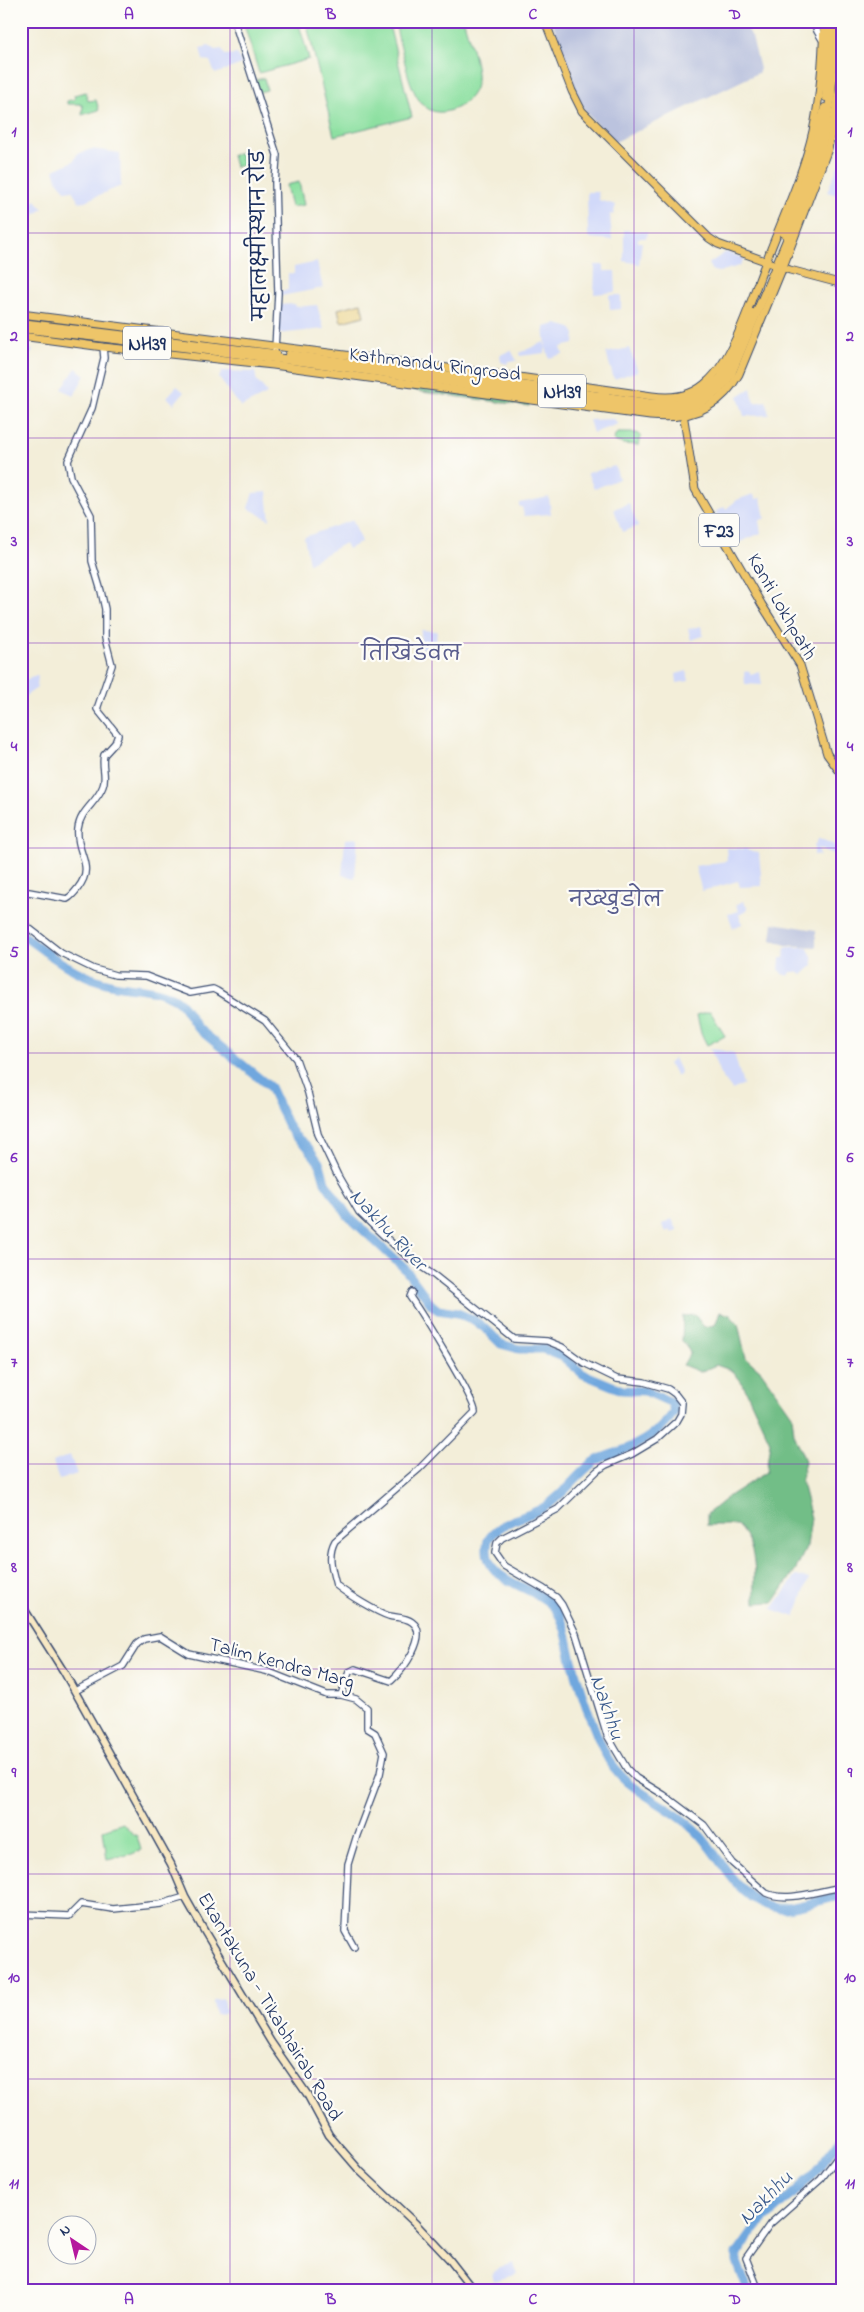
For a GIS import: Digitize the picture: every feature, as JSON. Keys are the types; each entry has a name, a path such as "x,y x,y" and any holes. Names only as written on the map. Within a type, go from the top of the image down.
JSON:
{"highway":[{"name":"Kathmandu Ringroad","path":"774,264 809,170 819,133 827,89 830,21"},
{"name":"Kathmandu Ringroad","path":"21,328 274,356 536,387 648,404 681,406 703,394 726,372 807,191 824,139 833,86 836,21"},
{"name":"Kathmandu Ringroad","path":"21,323 274,356"}],"main road":[{"path":"545,21 575,99 586,116 697,227 718,244 774,264 843,284"},
{"path":"21,314 650,416 681,406 698,412 714,403 733,384 746,359 812,138 821,82 824,21"},
{"path":"774,264 818,180 830,141 840,87 842,21"},
{"path":"21,336 103,347 274,356"},
{"name":"Kanti Lokhpath","path":"681,406 695,489 762,605 800,665 827,754 843,776"},
{"name":"Ekantakuna - Tikabhairab Road","path":"21,1604 75,1691 172,1864 186,1898 235,1984 343,2154 416,2224 449,2259 474,2291"}],"street":[{"name":"महालक्ष्मीस्थान रोड","path":"234,21 277,155 275,183 278,293 274,356"},
{"path":"814,21 823,41"},
{"path":"21,896 23,893 29,892 67,899 86,877 86,870 79,846 78,829 84,811 94,801 104,784 102,760 107,750 115,744 118,735 97,708 112,665 105,638 105,609 92,562 91,515 69,468 71,454 92,408 104,358 103,347"},
{"path":"21,922 61,953 94,969 115,975 146,976 190,993 217,990 265,1021 296,1059 308,1092 318,1134 338,1176 358,1212 384,1236 410,1259 442,1281 514,1339 547,1341 562,1347 584,1363 617,1379 656,1385 668,1389 679,1398 682,1403 681,1414 668,1431 645,1447 597,1471 558,1509 502,1538 497,1543 495,1553 504,1566 544,1589 562,1605 576,1634 607,1735 632,1775 669,1798 704,1825 732,1863 766,1894 787,1898 843,1887"},
{"path":"341,1695 349,1672 355,1668 391,1681 402,1670 417,1643 418,1636 416,1628 411,1622 388,1616 336,1585 331,1563 331,1548 335,1541 419,1469 475,1412 470,1396 438,1344 425,1317 410,1297 412,1292"},
{"name":"Talim Kendra Marg","path":"75,1691 123,1666 137,1644 144,1639 160,1636 170,1644 193,1655 266,1671 327,1695 341,1695 356,1699 365,1705 368,1711 367,1728 376,1734 384,1753 380,1774 348,1864 344,1931 354,1947"},
{"path":"21,1914 69,1916 82,1904 113,1909 160,1904 186,1898"},
{"path":"759,2291 746,2258 770,2224 821,2179 843,2150"}],"shaded area":[{"path":"552,21 743,21 752,37 760,69 758,73 615,142 587,114 577,95"},
{"path":"209,46 215,50 222,49 225,55 237,54 242,64 215,74 210,61 203,60 200,48"},
{"path":"92,149 120,153 121,186 80,203 72,190 66,191 58,182 54,170 74,161 77,154"},
{"path":"843,165 843,274 834,271 835,244 840,241 837,195 827,192 838,166"},
{"path":"587,192 598,192 599,200 616,205 613,215 610,214 612,240 590,238 588,235"},
{"path":"36,200 43,209 24,222 21,219 21,211"},
{"path":"624,230 647,232 646,238 638,238 638,242 642,242 639,264 624,261"},
{"path":"726,252 744,258 742,263 739,266 719,272 713,271 708,264"},
{"path":"317,262 323,288 281,296 281,291 288,290 288,273 294,274 294,267"},
{"path":"595,265 604,265 604,271 615,271 616,292 594,294"},
{"path":"609,295 621,295 621,309 610,310"},
{"path":"295,304 296,307 317,305 324,329 277,334 278,305"},
{"path":"557,324 571,328 575,334 574,344 561,347 563,354 549,358 544,327"},
{"path":"544,342 546,347 545,353 520,356 519,353"},
{"path":"26,345 33,351 26,360 21,356 21,351"},
{"path":"629,348 638,371 614,379 606,353"},
{"path":"511,350 517,361 509,361 507,364 501,362 500,355"},
{"path":"76,368 85,375 74,396 62,389"},
{"path":"222,371 255,372 257,382 267,394 241,407 219,378"},
{"path":"177,386 184,392 174,404 167,397"},
{"path":"751,388 754,403 766,401 769,415 744,416 738,396"},
{"path":"613,419 618,424 593,433 589,420"},
{"path":"615,466 619,479 594,489 587,473"},
{"path":"267,492 270,520 248,508 253,493"},
{"path":"753,494 756,499 761,498 765,518 759,521 761,533 736,544 715,512 724,507 726,509 737,500"},
{"path":"549,497 551,514 524,516 522,507 519,507 519,503"},
{"path":"629,503 638,526 622,532 614,509"},
{"path":"353,520 361,542 348,549 345,543 309,563 304,537"},
{"path":"701,626 703,636 691,640 688,629"},
{"path":"421,630 437,631 435,650 420,648"},
{"path":"687,671 689,681 677,683 676,674"},
{"path":"750,671 750,674 760,672 762,685 745,684 744,672"},
{"path":"38,675 37,688 21,699 21,682"},
{"path":"358,838 355,878 342,875 345,839"},
{"path":"819,838 843,849 842,857 818,848 820,856 814,855 814,846"},
{"path":"726,848 759,852 762,886 740,887 738,881 702,891 695,866 727,861"},
{"path":"743,901 748,909 739,914 742,924 733,928 728,914 739,911 736,905"},
{"path":"773,923 816,930 816,947 786,945 771,940"},
{"path":"839,934 843,934 843,961 839,961"},
{"path":"807,947 812,956 813,965 802,975 798,972 791,972 789,976 782,974 779,969 780,958 784,958 785,948"},
{"path":"710,1048 734,1053 743,1085 732,1090 720,1074"},
{"path":"674,1058 681,1073 677,1076 668,1064"},
{"path":"672,1219 678,1231 672,1233 670,1230 666,1232 662,1224"},
{"path":"70,1455 77,1474 59,1480 53,1462"},
{"path":"796,1576 809,1579 795,1617 772,1609"},
{"path":"223,1998 225,2014 215,2015 213,2000"},
{"path":"514,2263 517,2274 494,2281 492,2275 500,2267"}],"green space":[{"path":"243,21 298,21 309,59 259,73"},
{"path":"306,21 388,21 412,117 334,136"},
{"path":"396,21 464,21 475,60 477,75 475,89 465,102 445,112 434,111 426,107 419,100 410,80"},
{"path":"264,78 267,90 259,92 256,80"},
{"path":"86,92 88,101 96,100 99,110 82,115 83,106 80,104 67,104 67,101 75,99 74,95"},
{"path":"240,153 243,165 235,167 232,155"},
{"path":"299,182 304,205 291,207 286,185"},
{"path":"411,385 475,393 530,404 529,406 422,392 409,389"},
{"path":"618,433 637,433 641,437 639,445 623,444 614,441 615,435"},
{"path":"710,1011 725,1036 707,1045 701,1033 697,1015"},
{"path":"720,1312 730,1315 738,1324 746,1358 761,1371 792,1415 794,1434 805,1461 801,1479 811,1518 807,1546 796,1569 774,1602 755,1603 755,1571 752,1552 744,1534 737,1525 707,1525 707,1514 729,1496 766,1472 770,1442 743,1384 733,1371 716,1365 700,1372 683,1365 690,1353 682,1342 683,1316 695,1315 704,1327 715,1325"},
{"path":"123,1823 137,1836 141,1850 132,1854 107,1859 103,1830"}],"sand":[{"path":"361,303 364,316 341,322 338,309"}],"waterway":[{"name":"Nakhu River","path":"21,934 52,957 86,976 119,986 161,992 177,1000 200,1030 270,1087 288,1126 295,1136 307,1146 320,1164 325,1182 348,1216 405,1269 431,1304 438,1310 457,1313 474,1320 501,1344 519,1349 543,1349 563,1357 583,1374 622,1390 645,1391 672,1403 674,1412 663,1426 650,1436 627,1449 594,1462 546,1506 501,1527 488,1540 487,1555 492,1566 500,1575 548,1601 560,1616 595,1731 605,1753 622,1777 693,1828 743,1890 765,1905 774,1908 793,1907 843,1896"},
{"name":"Nakhhu","path":"748,2291 737,2262 737,2254 757,2226 812,2176 843,2136"}],"district":[{"name":"तिखिडेवल","path":"411,653"},
{"name":"नख्खुडोल","path":"616,899"}]}
